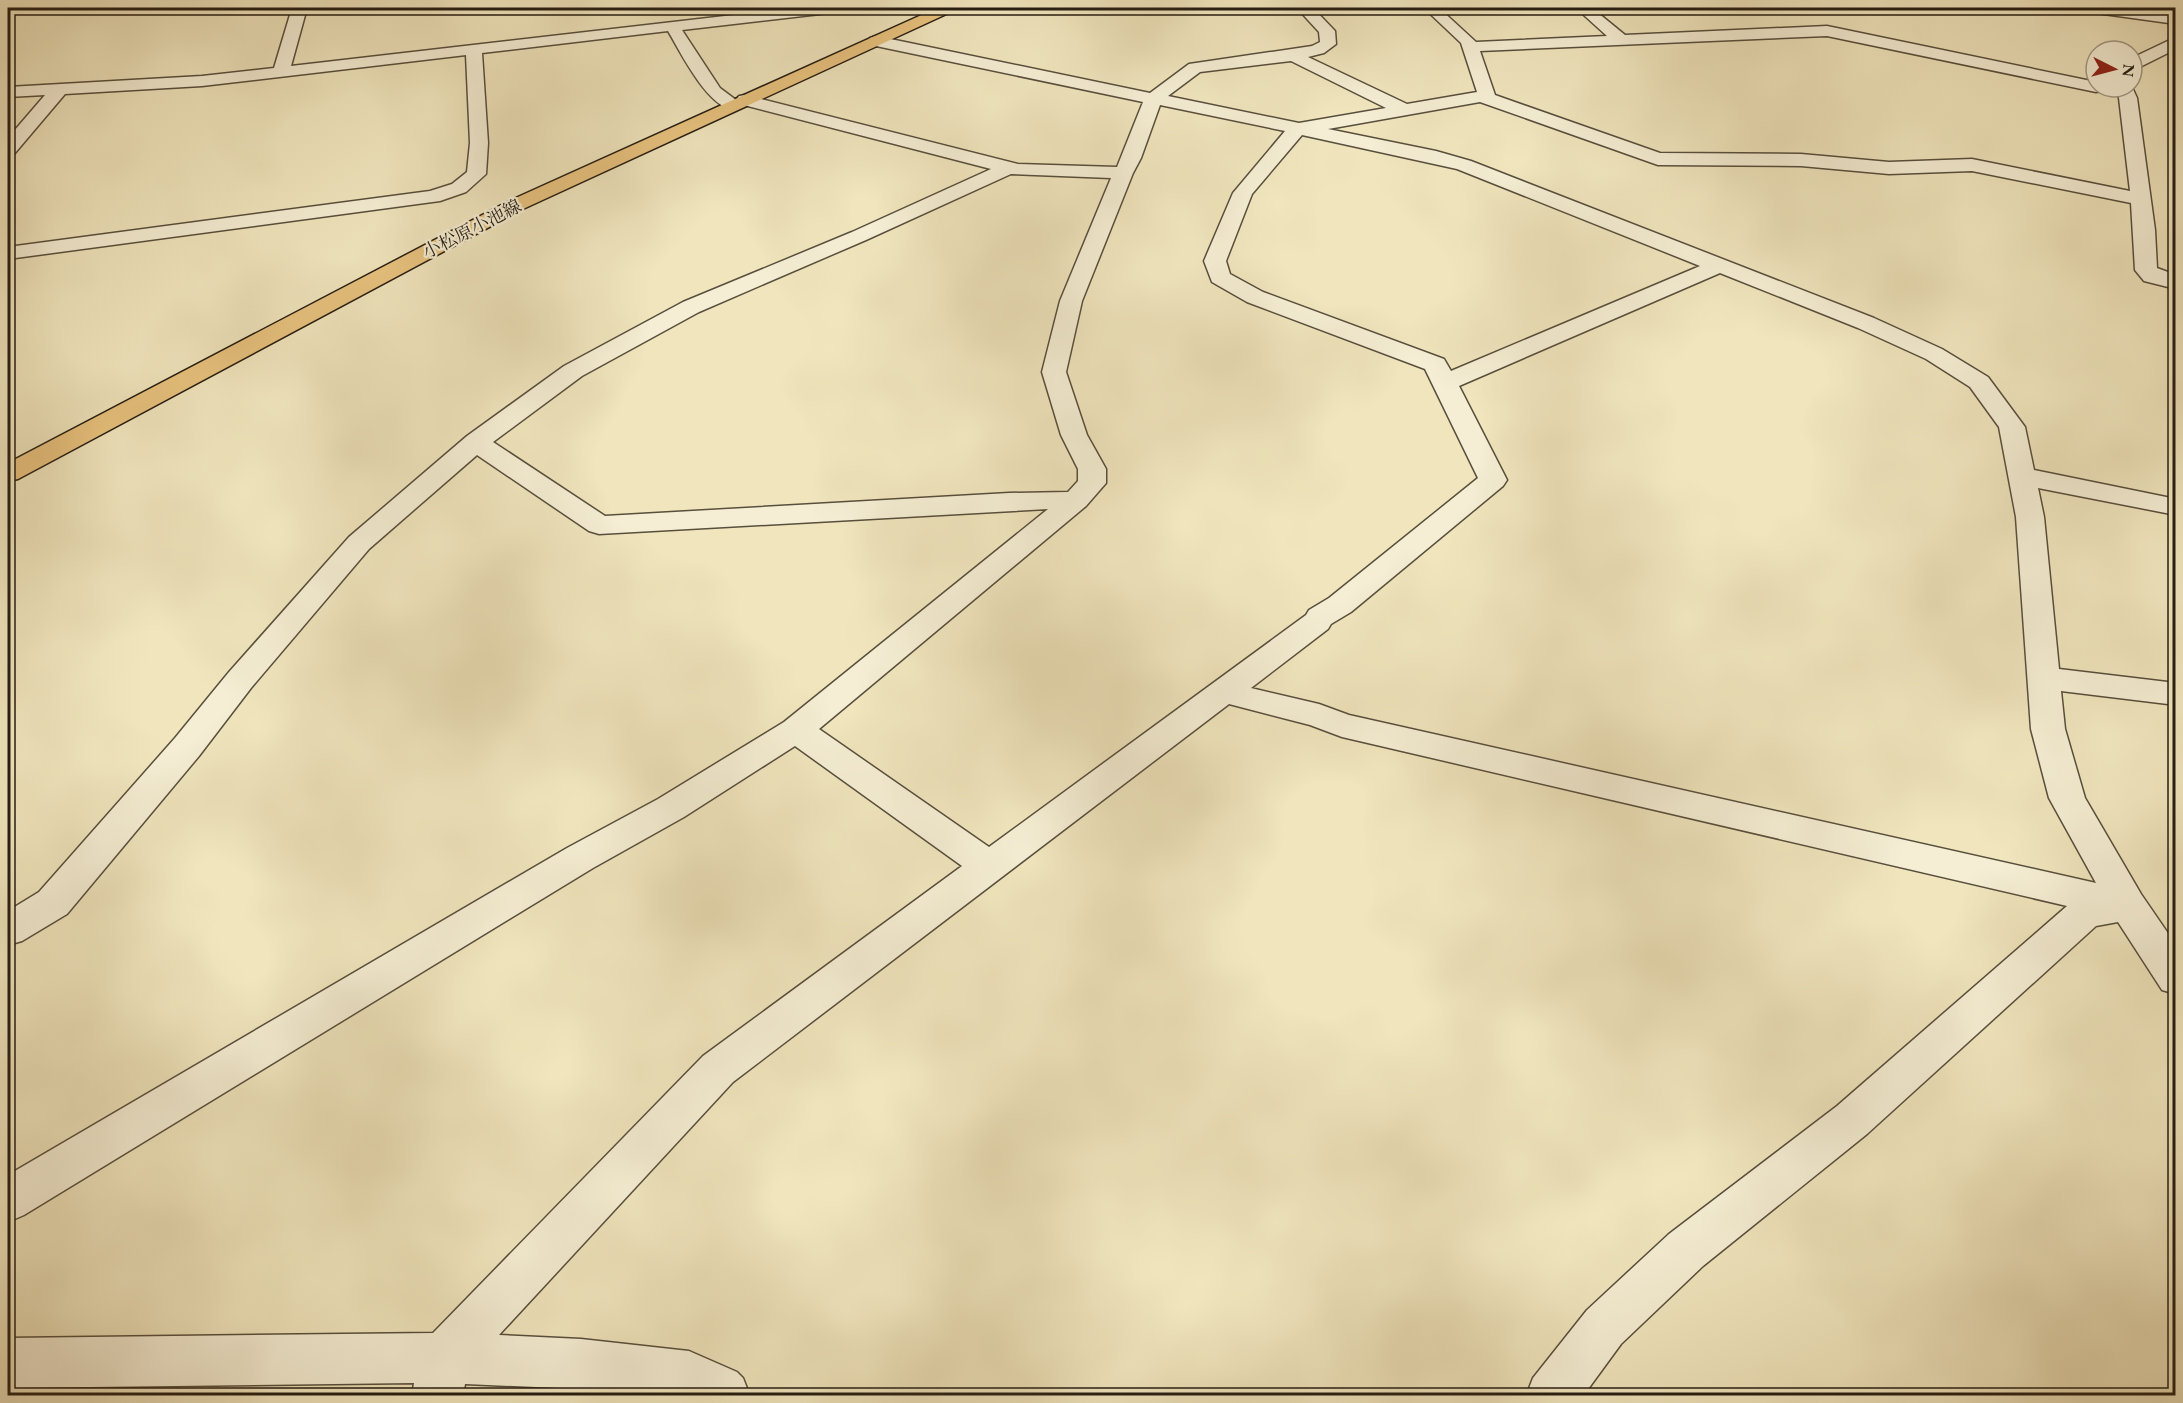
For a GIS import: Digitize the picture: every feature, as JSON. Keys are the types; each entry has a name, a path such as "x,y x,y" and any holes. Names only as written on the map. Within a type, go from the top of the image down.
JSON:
{"main road":[{"name":"小松原小池線","path":"8,473 516,205 948,8"}],"street":[{"path":"281,73 300,8"},
{"path":"660,8 714,91 739,103 1018,170 1124,173"},
{"path":"8,92 202,81 281,73 829,8"},
{"path":"8,1200 580,858 670,808 796,730 1076,500 1092,483 1092,469 1074,435 1054,372 1071,301 1132,158 1153,99 1195,68 1293,56 1318,50 1328,44 1327,31 1305,8"},
{"path":"1431,8 1468,41 1487,98"},
{"path":"1583,8 1620,39"},
{"path":"2096,8 2175,19"},
{"path":"1471,47 1827,32 2084,85"},
{"path":"876,40 1436,157 1464,165 1866,323 1934,354 1979,382 2012,427 2030,517 2048,729 2067,798 2127,905 2175,978"},
{"path":"2144,58 2175,42"},
{"path":"8,253 433,197 459,188 476,174 479,143 474,50"},
{"path":"1293,56 1402,109"},
{"path":"8,149 60,89"},
{"path":"441,1377 718,1069 1224,692 1317,622 1320,617 1340,605 1493,480 1435,364 1255,297 1220,277 1215,261 1243,193 1297,129 1402,109 1487,98 1658,159 1801,160 1889,168 1972,165 2141,199"},
{"path":"2128,99 2141,199 2146,270 2152,276 2175,282"},
{"path":"8,930 53,903 358,543 476,442 573,371 680,313 859,236 1008,168"},
{"path":"1445,383 1718,266"},
{"path":"476,442 599,525 997,501 1076,500"},
{"path":"2021,476 2175,507"},
{"path":"2044,678 2175,694"},
{"path":"1224,692 1342,724 2127,905"},
{"path":"796,730 989,866"},
{"path":"1551,1395 1604,1327 1686,1250 1852,1120 2086,912 2127,905"},
{"path":"8,1363 441,1377 581,1364 689,1376 725,1395"}]}
